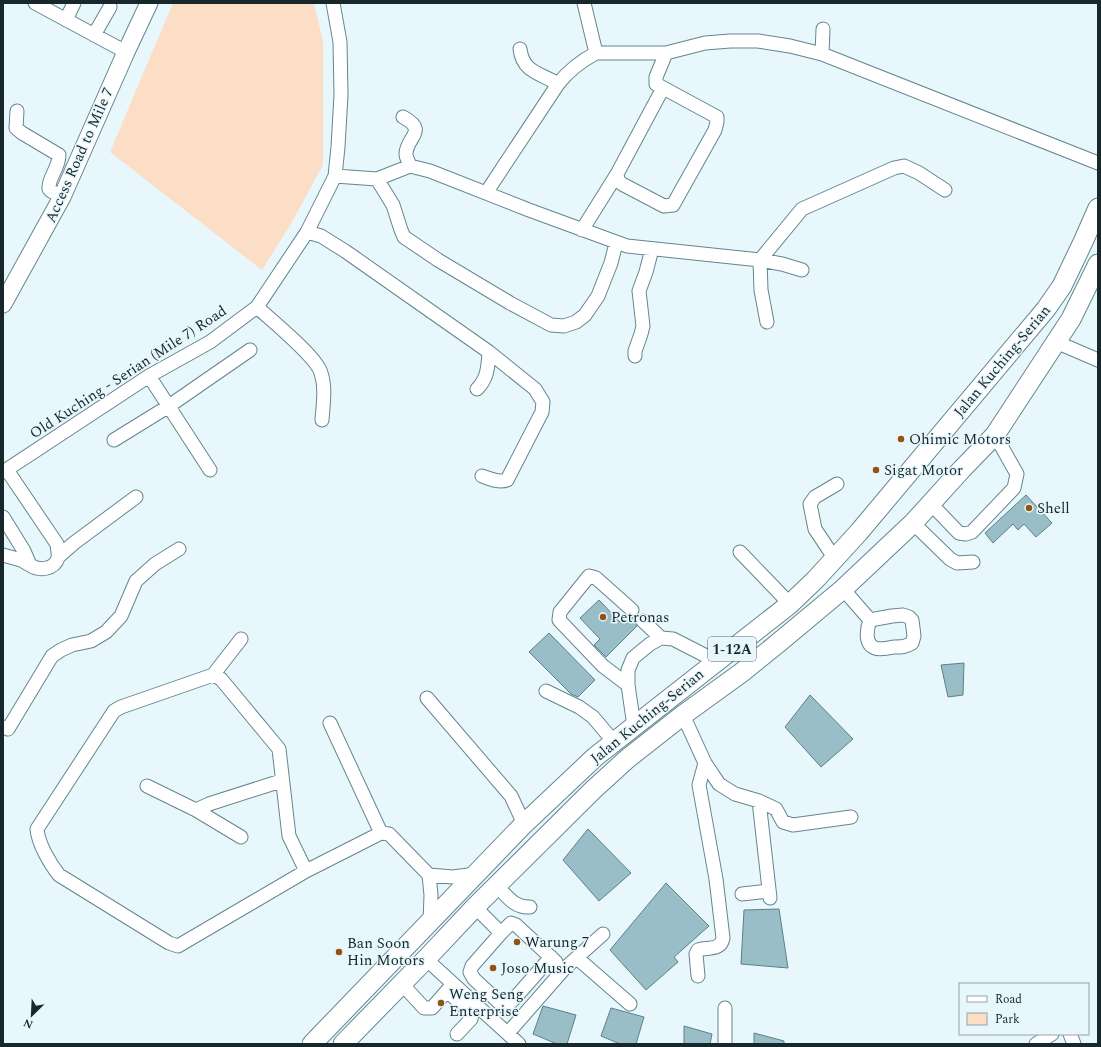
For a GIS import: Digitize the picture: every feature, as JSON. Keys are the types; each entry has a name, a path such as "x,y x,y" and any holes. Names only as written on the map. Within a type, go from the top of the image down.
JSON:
{"highway":[{"name":"Jalan Kuching-Serian","path":"312,1044 524,824 595,756 790,604 835,559 1046,309 1062,286 1098,208"},
{"name":"Jalan Kuching-Serian","path":"347,1043 496,885 593,790 627,760 683,715 741,673 843,589 931,504 995,435 1071,319 1098,264"}],"main road":[{"name":"Access Road to Mile 7","path":"3,304 62,197 149,3"}],"street":[{"path":"35,3 61,12 94,35 126,52"},
{"path":"61,12 74,3"},
{"name":"Old Kuching - Serian (Mile 7) Road","path":"5,471 149,376 210,342 257,306 306,232 335,176 341,95 340,42 333,3"},
{"path":"584,3 596,53"},
{"path":"94,35 110,7"},
{"path":"822,54 823,29"},
{"path":"486,193 558,84 566,73 576,65 596,53 666,53 705,43 730,41 758,41 790,46 822,54 1098,163"},
{"path":"520,49 522,61 529,68 542,77 558,84"},
{"path":"617,174 618,180 622,184 664,206 673,205 715,130 717,117 656,84 656,77 666,53"},
{"path":"582,230 617,174 663,88"},
{"path":"17,111 16,128 59,155 59,162 50,180 49,189 62,197"},
{"path":"403,117 412,122 415,127 415,133 406,154 410,166"},
{"path":"335,176 377,179 410,166 430,171 627,246 760,260 782,264 802,270"},
{"path":"767,322 761,290 760,260 802,209 894,168 904,166 919,173 944,190"},
{"path":"377,179 393,205 404,237 438,260 517,307 551,325 564,326 576,322 585,315 598,296 611,263 616,243"},
{"path":"306,232 321,236 345,251 489,352 535,389 543,402 542,412 507,480 498,481 482,476"},
{"path":"635,356 642,326 639,291 646,272 652,248"},
{"path":"257,306 309,354 321,372 324,390 322,420"},
{"path":"1056,342 1098,360"},
{"path":"114,440 168,406 250,350"},
{"path":"477,389 485,379 488,368 489,352"},
{"path":"149,376 210,470"},
{"path":"931,504 959,533 966,534 972,532 1014,488 1018,474 995,435"},
{"path":"5,471 57,544 58,557"},
{"path":"835,559 815,529 810,504 815,497 837,484"},
{"path":"3,555 21,560 40,570 46,569 74,543 136,497"},
{"path":"3,517 7,532 24,551 30,565"},
{"path":"912,523 950,559 957,563 973,562"},
{"path":"5,732 52,656 72,644 91,641 106,632 121,616 136,581 155,564 179,549"},
{"path":"740,552 790,604"},
{"path":"628,685 603,666 559,620 558,616 589,576 596,578 632,610"},
{"path":"843,589 870,620"},
{"path":"643,621 661,638"},
{"path":"634,726 628,685 628,670 633,658 650,644 661,638 672,639 716,661"},
{"path":"241,639 213,675 121,707 114,711 37,829 38,835 52,866 60,875 169,944 178,946 306,871 380,833 389,834 429,875 431,895 430,922"},
{"path":"213,675 221,679 279,748 281,759 281,781 288,836 306,871"},
{"path":"546,692 584,710 593,717 614,742"},
{"path":"427,698 511,796 524,824"},
{"path":"683,715 705,763 719,784 735,794 776,809 783,822 793,826 851,817"},
{"path":"330,723 380,833"},
{"path":"698,976 696,954 698,950 719,946 722,943 723,938 716,879 699,785 705,763"},
{"path":"196,810 209,804 281,781"},
{"path":"147,786 196,810 241,837"},
{"path":"742,894 769,895 760,802"},
{"path":"429,875 453,877 476,874"},
{"path":"496,885 512,902 521,908 530,907"},
{"path":"475,907 501,933"},
{"path":"551,956 515,998 509,1004 503,1006 474,979 470,972 472,966 511,923 516,925 551,956 564,969"},
{"path":"508,1033 564,969 603,934"},
{"path":"577,958 630,1004"},
{"path":"426,959 472,1014 471,1020 457,1034"},
{"path":"402,984 424,1008 427,1009 432,1008 450,987"},
{"path":"450,987 508,1033 519,1044"},
{"path":"725,1008 725,1044"},
{"path":"1036,1044 1050,1035"}],"green space":[{"path":"173,3 314,3 323,42 323,165 289,227 262,270 110,152"}],"building":[{"path":"1026,495 1052,523 1036,537 1024,524 1018,530 1013,524 993,543 985,533"},
{"path":"599,600 620,622 626,616 631,618 637,616 635,623 637,626 606,657 594,645 600,639 580,618"},
{"path":"549,633 595,680 578,697 571,694 529,652"},
{"path":"964,663 963,695 948,697 941,665"},
{"path":"810,695 853,739 821,767 785,727"},
{"path":"588,829 631,873 599,901 563,860"},
{"path":"666,883 709,926 674,957 678,962 646,990 610,950"},
{"path":"779,909 788,968 741,964 744,910"},
{"path":"543,1006 576,1015 567,1044 557,1044 533,1034"},
{"path":"611,1008 644,1017 636,1044 620,1044 601,1036"},
{"path":"684,1026 712,1034 710,1044 684,1044"},
{"path":"754,1033 784,1041 784,1044 754,1044"}],"place":[{"name":"Ohimic Motors","path":"901,439"},
{"name":"Sigat Motor","path":"876,470"},
{"name":"Shell","path":"1029,508"},
{"name":"Petronas","path":"603,617"},
{"name":"Warung 7","path":"517,942"},
{"name":"Ban Soon Hin Motors","path":"339,952"},
{"name":"Joso Music","path":"493,968"},
{"name":"Weng Seng Enterprise","path":"441,1003"}]}
